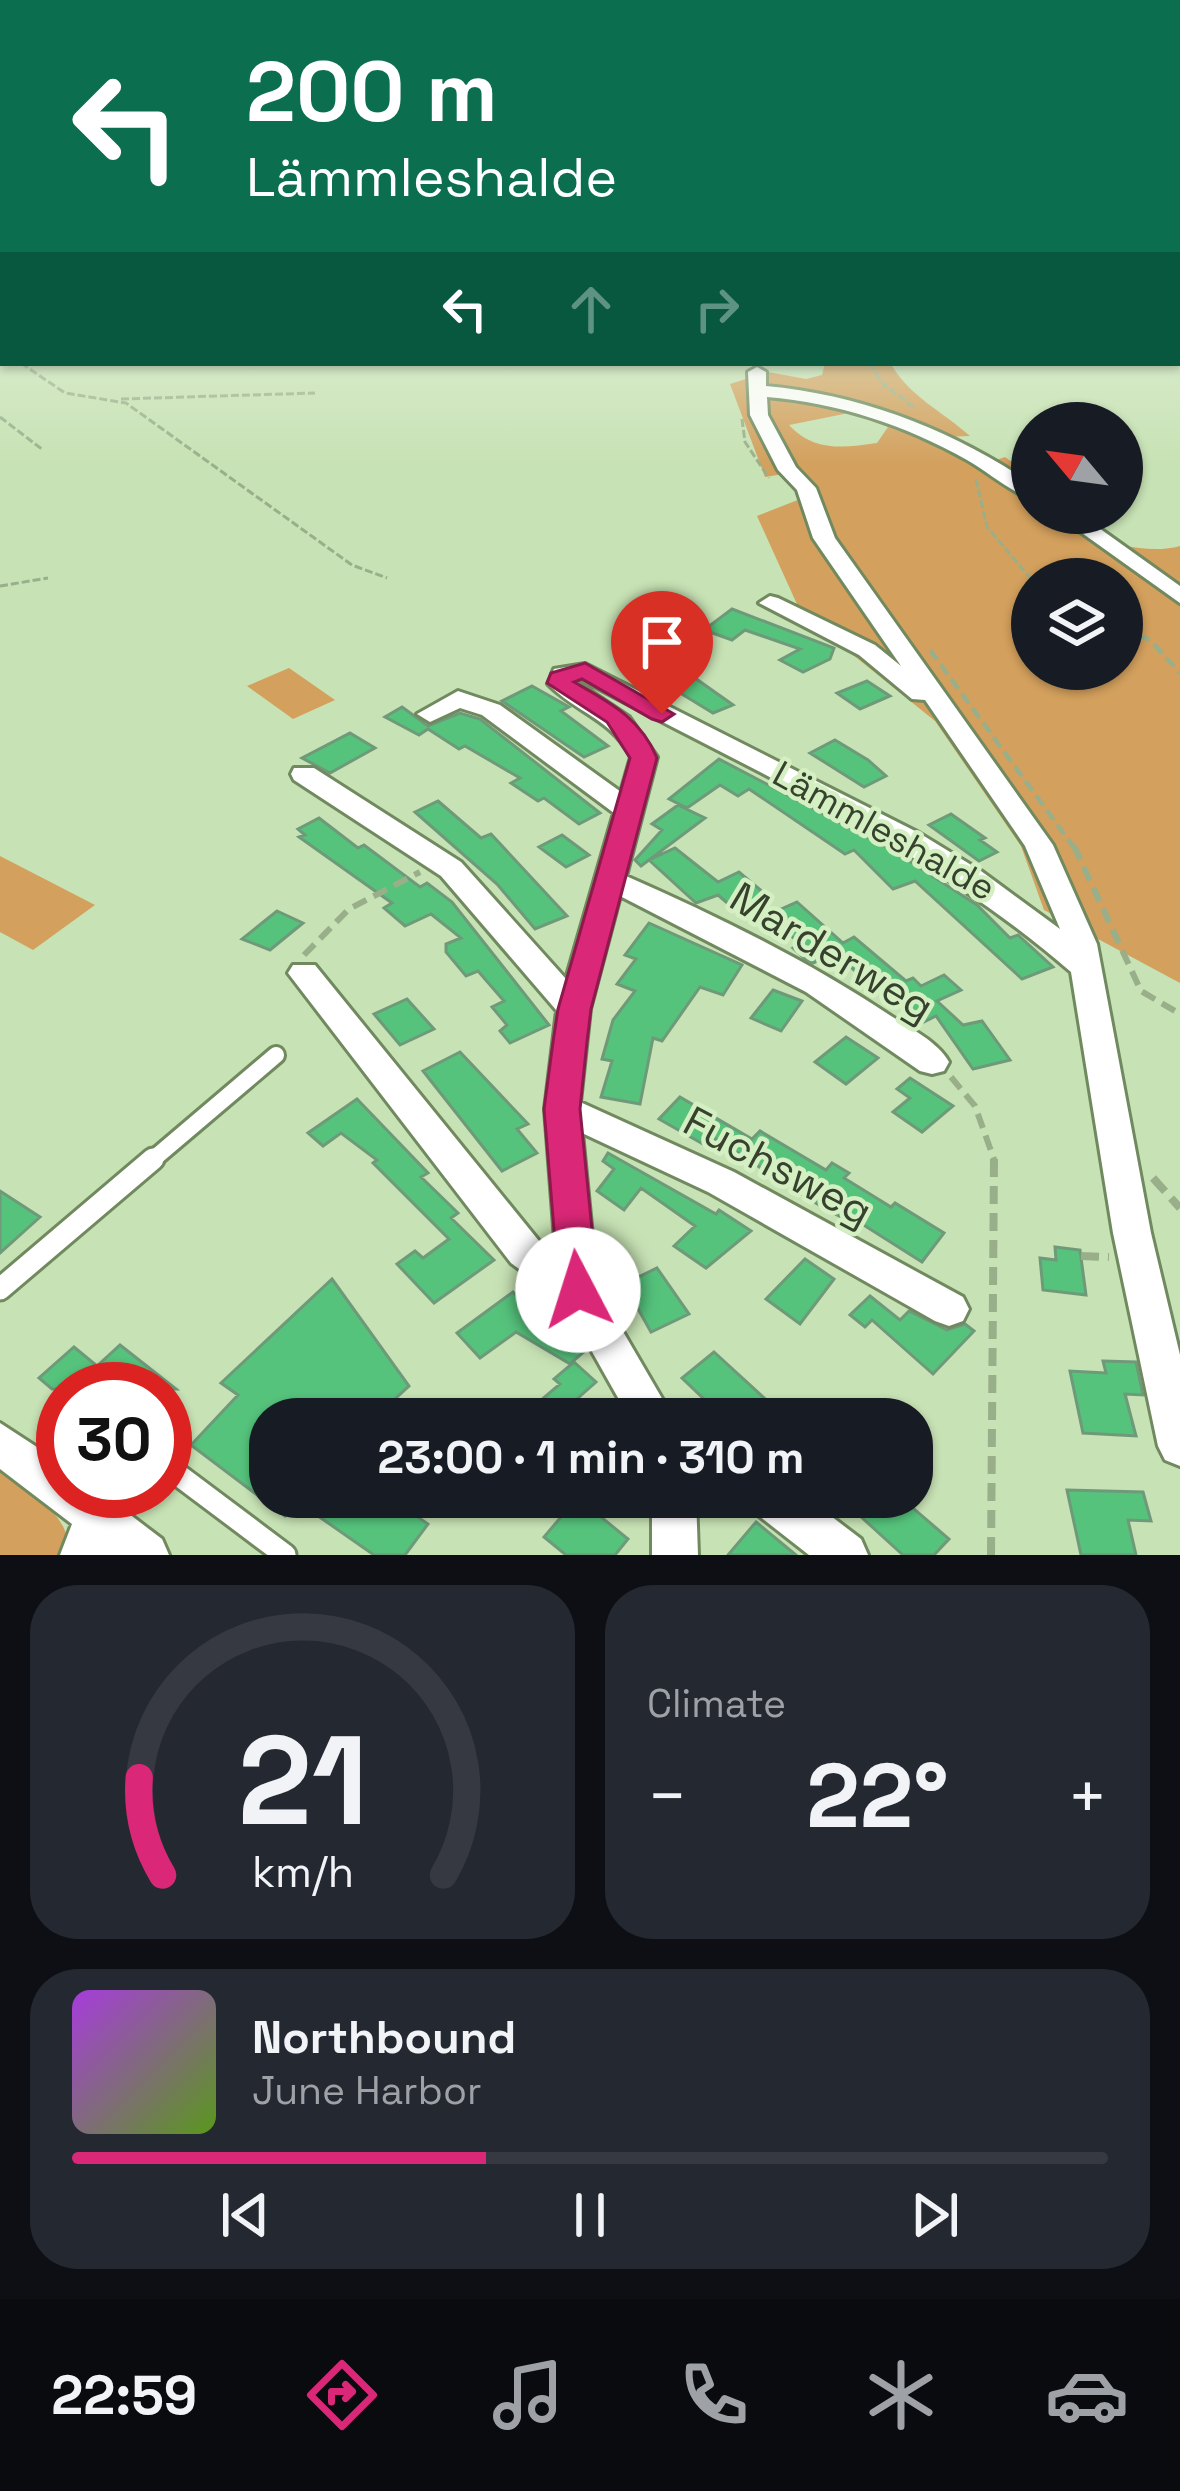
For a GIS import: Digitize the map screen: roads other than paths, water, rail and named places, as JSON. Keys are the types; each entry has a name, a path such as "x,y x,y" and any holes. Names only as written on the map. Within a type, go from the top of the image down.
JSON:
{"street":[{"path":"1011,478 989,462 852,403 759,382 759,415 788,470 806,488 824,538 853,586 957,724 1039,845 1082,944 1124,1190 1180,1446"},
{"path":"1093,534 1180,596"},
{"path":"770,603 867,650 957,724"},
{"name":"Lämmleshalde","path":"640,1398 578,1290 562,1109 574,1009 644,758 637,740 616,717 560,683 563,674 585,671 702,736 849,803 968,871 1086,968"},
{"path":"430,714 458,699 491,710 629,811"},
{"path":"304,774 436,864 451,869 574,1009"},
{"name":"Marderweg","path":"612,881 689,915 868,1012 932,1061"},
{"path":"304,974 526,1252 578,1290"},
{"name":"Fuchsweg","path":"562,1109 721,1182 950,1309"},
{"path":"0,1443 36,1471"},
{"path":"97,1518 146,1555"},
{"path":"674,1518 675,1555"},
{"path":"797,1518 845,1555"}],"lane":[{"path":"0,1289 276,1054"},
{"path":"192,1485 285,1555"}]}
